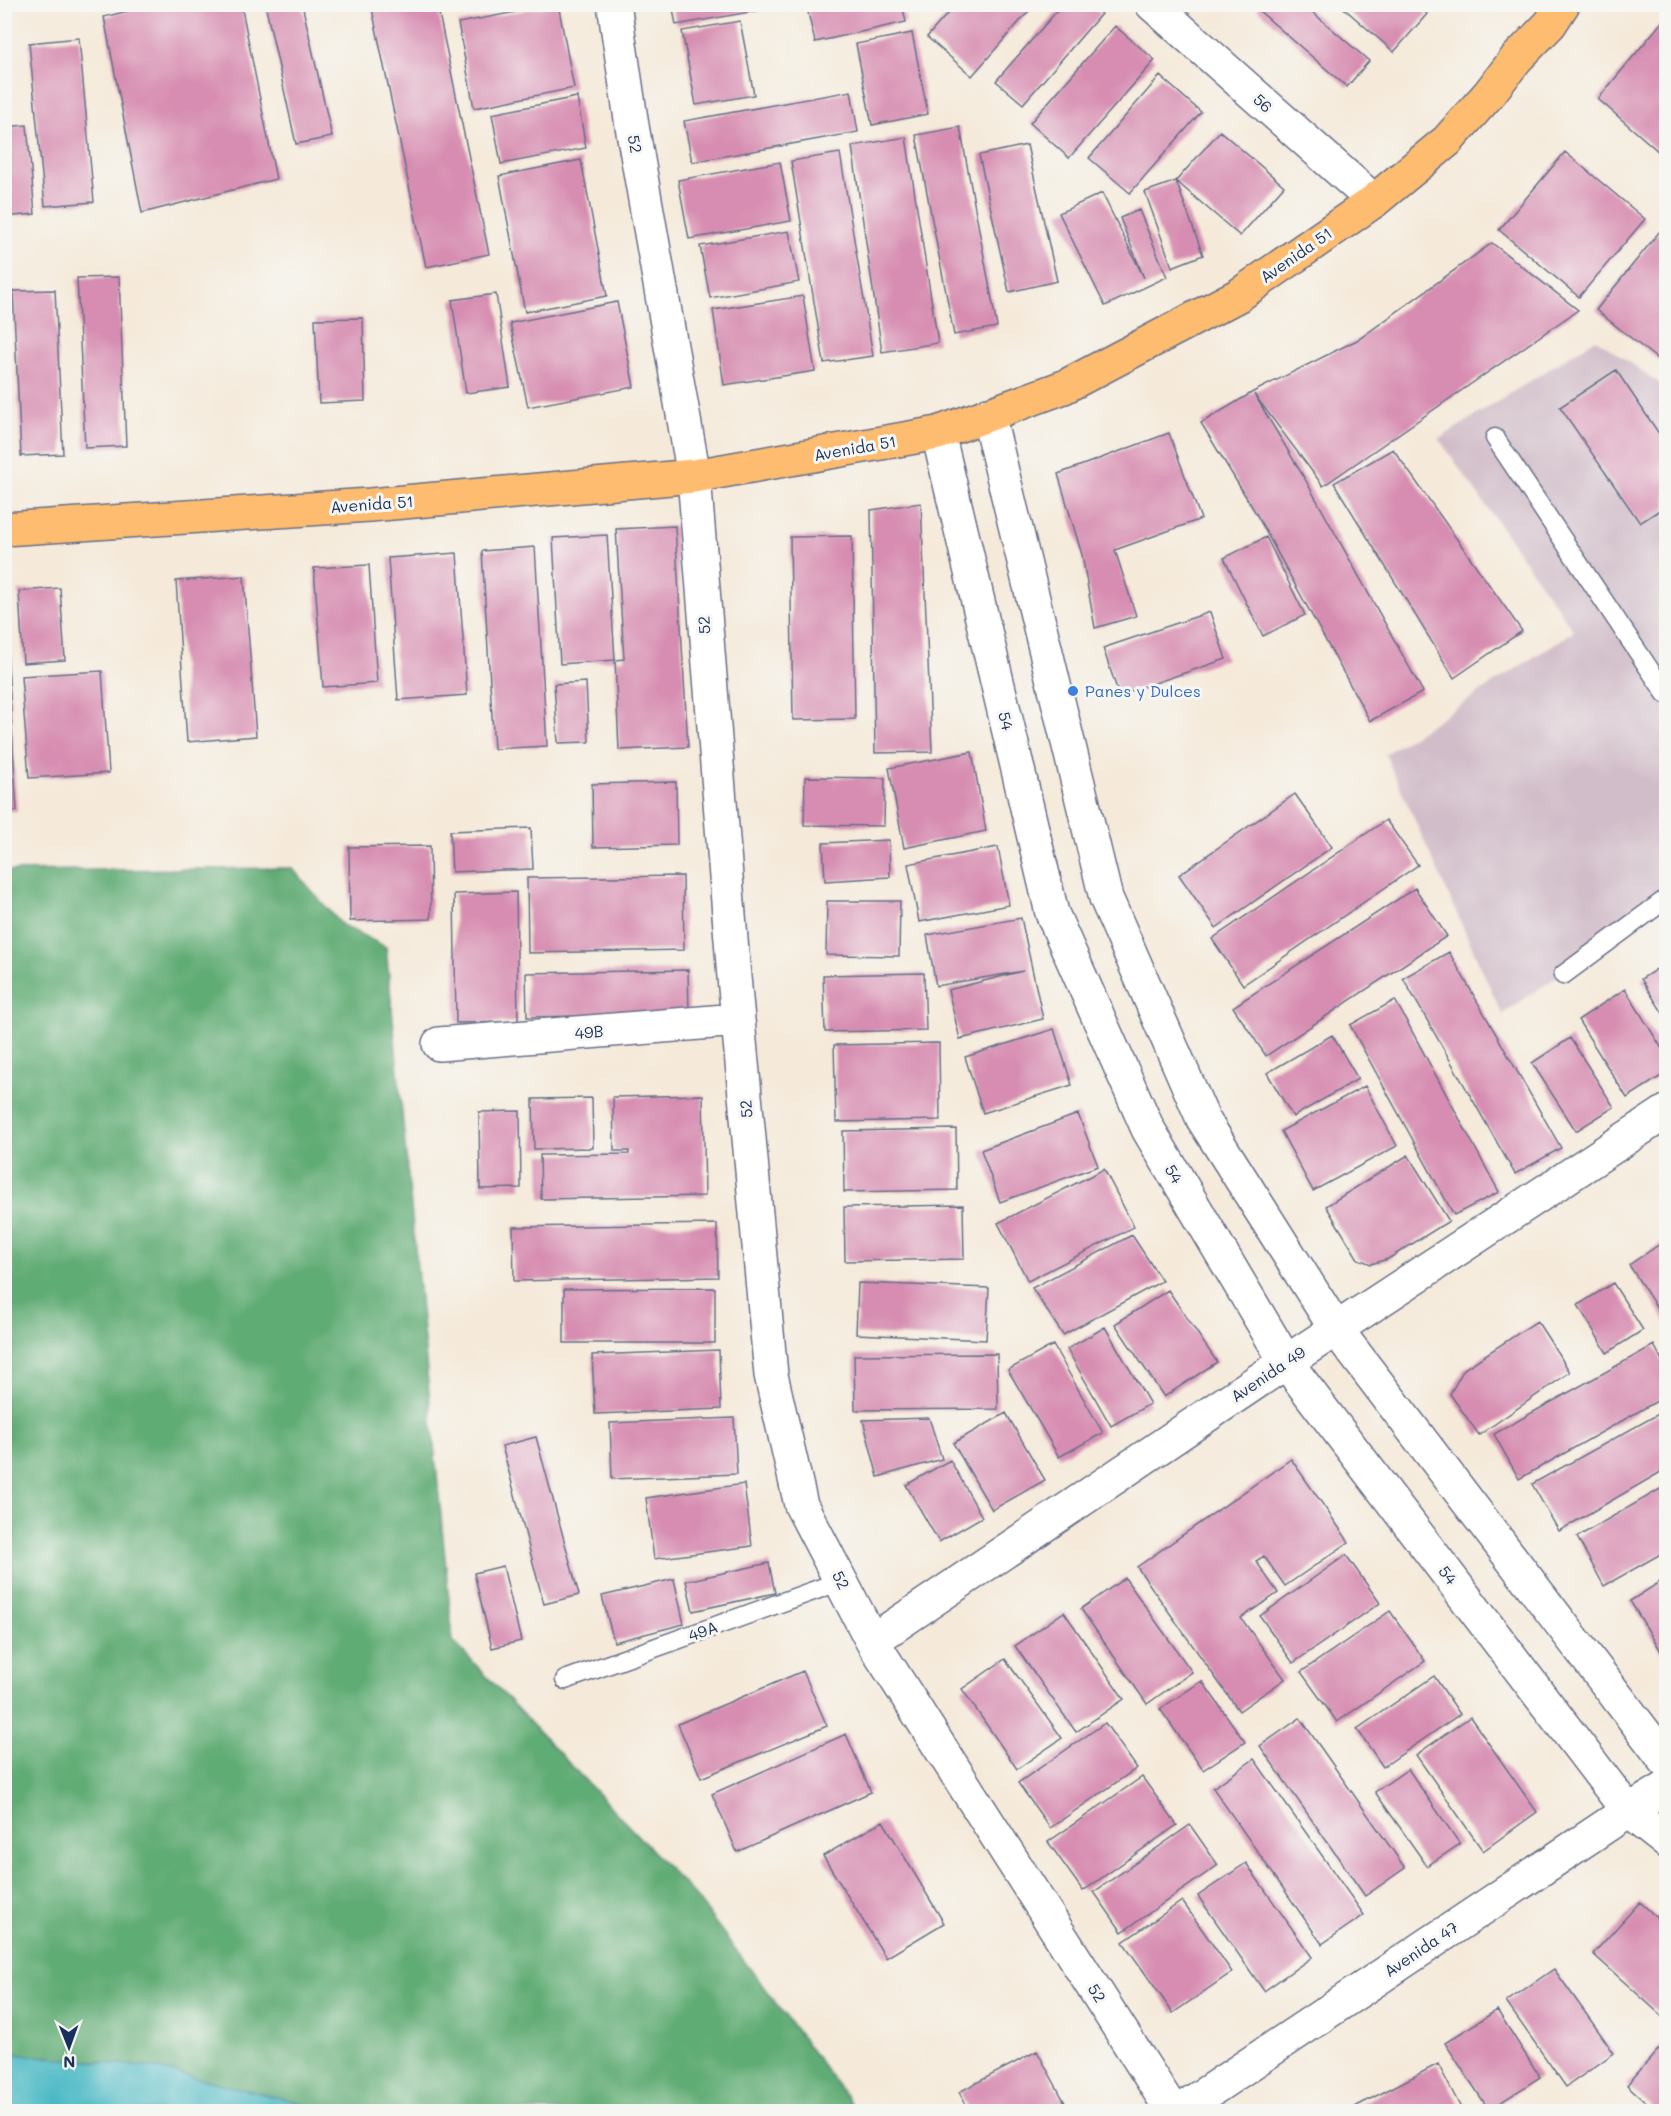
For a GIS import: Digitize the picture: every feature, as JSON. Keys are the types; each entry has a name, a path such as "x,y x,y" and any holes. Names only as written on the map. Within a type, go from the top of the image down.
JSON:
{"main road":[{"name":"Avenida 51","path":"4,530 370,505 694,476 938,433 1064,387 1239,295 1374,201 1447,141 1516,59 1550,24 1563,4"}],"street":[{"name":"52","path":"614,4 632,126 694,476 738,1020 771,1375 801,1505 872,1641 1175,2112"},
{"name":"56","path":"1152,4 1374,201"},
{"path":"988,414 1106,898 1203,1119 1336,1329 1666,1761"},
{"name":"54","path":"938,433 1052,913 1148,1129 1286,1362 1628,1811 1666,1840"},
{"name":"49B","path":"439,1044 738,1020"},
{"name":"Avenida 49","path":"872,1641 1286,1362 1666,1112"},
{"name":"Avenida 47","path":"1175,2112 1666,1788"}],"lane":[{"path":"1495,438 1666,694"},
{"path":"1563,975 1666,898"},
{"name":"49A","path":"565,1680 841,1581"}],"shaded area":[{"path":"1596,339 1666,388 1666,903 1502,1014 1385,754 1574,631 1439,439"}],"green space":[{"path":"292,868 342,925 386,947 453,1641 696,1897 857,2111 334,2111 150,2067 5,2053 4,871"}],"water":[{"path":"4,2053 150,2067 334,2111 5,2111"}],"building":[{"path":"155,4 241,4 276,179 142,213 104,17"},
{"path":"265,4 302,4 332,137 296,144"},
{"path":"371,4 437,4 489,254 426,267"},
{"path":"460,4 493,4 494,6 462,12"},
{"path":"558,4 574,88 474,108 458,23"},
{"path":"672,4 784,4 784,6 676,25"},
{"path":"806,4 902,4 906,22 815,42"},
{"path":"956,4 1035,4 972,76 927,37"},
{"path":"1063,4 1089,4 1101,14 1023,104 996,81"},
{"path":"1260,4 1303,4 1369,61 1347,87 1257,9"},
{"path":"1339,4 1416,4 1427,14 1394,52"},
{"path":"1666,17 1666,158 1598,99"},
{"path":"740,21 754,95 696,105 682,31"},
{"path":"1115,26 1155,60 1069,158 1030,123"},
{"path":"912,33 928,114 872,125 856,44"},
{"path":"79,38 94,202 45,206 29,43"},
{"path":"1160,76 1201,112 1130,193 1089,158"},
{"path":"851,91 858,132 692,162 684,121"},
{"path":"577,97 586,148 501,164 492,114"},
{"path":"27,125 35,214 4,217 4,127"},
{"path":"960,127 997,327 954,335 916,135"},
{"path":"1220,131 1284,186 1240,236 1176,181"},
{"path":"906,137 938,343 882,352 852,146"},
{"path":"1027,145 1057,281 1009,292 979,155"},
{"path":"1565,152 1645,219 1579,297 1499,230"},
{"path":"840,153 873,356 824,363 791,161"},
{"path":"581,160 607,296 525,312 499,176"},
{"path":"780,162 791,221 689,239 678,180"},
{"path":"1176,181 1203,255 1172,267 1145,192"},
{"path":"1102,193 1144,278 1120,218 1139,210 1167,277 1105,306 1059,213"},
{"path":"1664,226 1666,228 1666,366 1596,310"},
{"path":"789,231 799,282 710,298 700,246"},
{"path":"1492,243 1578,310 1323,486 1254,394 1305,479 1423,692 1370,721 1254,510 1201,423 1253,392 1359,339"},
{"path":"119,277 126,446 85,448 77,278"},
{"path":"55,290 63,454 21,456 13,291"},
{"path":"496,294 510,387 466,393 452,300"},
{"path":"803,296 815,371 724,385 713,310"},
{"path":"617,302 634,387 528,407 510,323"},
{"path":"363,318 365,401 319,403 315,319"},
{"path":"1616,370 1666,444 1666,506 1640,523 1560,407"},
{"path":"1169,433 1201,519 1115,550 1136,616 1095,628 1082,555 1058,474"},
{"path":"1393,449 1522,631 1454,678 1334,483"},
{"path":"921,503 932,752 875,753 871,510"},
{"path":"675,526 688,747 619,750 615,660 624,659 616,529"},
{"path":"607,535 615,660 560,664 553,538"},
{"path":"852,536 855,719 793,720 790,537"},
{"path":"1266,537 1305,615 1263,636 1224,558"},
{"path":"535,547 547,746 494,749 482,551"},
{"path":"457,553 467,695 398,700 388,558"},
{"path":"369,565 377,683 323,687 314,568"},
{"path":"244,576 256,736 187,742 176,581"},
{"path":"60,588 65,660 23,663 19,591"},
{"path":"4,598 17,811 4,811"},
{"path":"1210,612 1226,659 1119,695 1103,648"},
{"path":"102,671 109,773 29,778 21,676"},
{"path":"586,682 589,742 558,743 554,684"},
{"path":"972,752 986,831 904,848 889,768"},
{"path":"805,777 885,778 884,826 804,825"},
{"path":"676,782 677,845 593,847 592,784"},
{"path":"1295,794 1332,847 1216,928 1179,875"},
{"path":"1386,820 1418,865 1243,985 1212,939"},
{"path":"531,828 533,869 452,872 450,831"},
{"path":"889,840 890,877 825,881 823,843"},
{"path":"430,846 431,919 350,921 349,847"},
{"path":"998,847 1009,905 919,922 908,864"},
{"path":"683,876 684,950 528,953 527,878"},
{"path":"1415,888 1447,936 1266,1056 1233,1007"},
{"path":"516,892 518,1022 456,1023 454,894"},
{"path":"827,901 900,901 899,956 826,955"},
{"path":"1021,918 1043,1019 960,1039 948,990 1023,971 936,986 927,935"},
{"path":"1449,952 1561,1148 1515,1174 1403,978"},
{"path":"1666,963 1666,1018 1641,979"},
{"path":"688,970 689,1014 527,1017 526,973"},
{"path":"924,973 926,1030 825,1032 823,975"},
{"path":"1625,989 1666,1055 1666,1073 1627,1098 1578,1020"},
{"path":"1395,1000 1499,1192 1454,1215 1350,1025"},
{"path":"1054,1029 1072,1085 983,1113 965,1057"},
{"path":"1332,1035 1358,1079 1293,1117 1267,1073"},
{"path":"1570,1038 1614,1107 1576,1131 1532,1063"},
{"path":"939,1043 940,1120 836,1122 834,1045"},
{"path":"1365,1086 1397,1146 1313,1191 1281,1131"},
{"path":"703,1095 705,1196 541,1199 540,1155 629,1154 629,1151 614,1151 613,1097"},
{"path":"592,1098 593,1148 534,1149 533,1099"},
{"path":"520,1111 521,1188 480,1189 479,1112"},
{"path":"1078,1114 1098,1166 1000,1202 981,1150"},
{"path":"956,1129 957,1190 844,1192 843,1131"},
{"path":"1408,1155 1449,1221 1388,1259 1371,1264 1358,1259 1326,1206"},
{"path":"1104,1169 1134,1227 1028,1281 998,1223"},
{"path":"963,1205 964,1259 845,1261 844,1207"},
{"path":"717,1224 718,1277 514,1281 513,1227"},
{"path":"1132,1235 1162,1281 1063,1335 1032,1288"},
{"path":"1666,1240 1666,1322 1629,1265"},
{"path":"858,1283 989,1288 986,1340 856,1334"},
{"path":"1613,1283 1643,1330 1607,1353 1578,1305"},
{"path":"715,1288 715,1343 564,1343 564,1289"},
{"path":"1168,1290 1217,1362 1164,1397 1115,1324"},
{"path":"1537,1321 1570,1372 1479,1435 1450,1394 1464,1369"},
{"path":"1105,1327 1150,1404 1111,1426 1067,1349"},
{"path":"1053,1345 1103,1433 1059,1457 1008,1370"},
{"path":"1654,1345 1666,1368 1666,1396 1519,1479 1494,1434"},
{"path":"719,1350 721,1409 595,1414 592,1355"},
{"path":"997,1354 998,1409 855,1410 854,1355"},
{"path":"1662,1412 1666,1420 1666,1469 1559,1531 1532,1484"},
{"path":"1006,1413 1045,1480 992,1510 953,1443"},
{"path":"734,1418 737,1474 612,1479 610,1423"},
{"path":"929,1418 942,1459 878,1477 863,1420"},
{"path":"536,1437 579,1595 544,1604 502,1446"},
{"path":"1291,1459 1349,1542 1285,1586 1264,1556 1256,1561 1278,1593 1241,1618 1285,1679 1239,1711 1137,1567"},
{"path":"950,1460 982,1517 939,1542 906,1485"},
{"path":"744,1484 752,1546 654,1559 646,1498"},
{"path":"1662,1488 1666,1495 1666,1551 1604,1586 1577,1537"},
{"path":"1346,1555 1380,1603 1293,1663 1260,1616"},
{"path":"769,1563 775,1593 693,1611 686,1581"},
{"path":"503,1566 521,1641 492,1648 474,1573"},
{"path":"1125,1578 1192,1672 1147,1704 1081,1609"},
{"path":"1666,1578 1666,1659 1630,1601"},
{"path":"674,1579 684,1624 614,1642 602,1596"},
{"path":"1390,1611 1425,1661 1337,1722 1301,1672"},
{"path":"1064,1612 1124,1699 1076,1732 1015,1646"},
{"path":"1005,1659 1062,1738 1017,1769 962,1689"},
{"path":"803,1671 827,1726 701,1778 678,1724"},
{"path":"1434,1676 1460,1714 1383,1767 1357,1729"},
{"path":"1202,1681 1245,1742 1203,1770 1160,1709"},
{"path":"1470,1717 1537,1812 1483,1851 1416,1755"},
{"path":"1300,1718 1405,1868 1365,1896 1260,1746"},
{"path":"1105,1723 1137,1768 1050,1828 1018,1783"},
{"path":"846,1734 871,1792 737,1852 712,1794"},
{"path":"1254,1759 1364,1915 1322,1944 1213,1788"},
{"path":"1408,1769 1460,1844 1427,1866 1375,1792"},
{"path":"1142,1777 1177,1825 1083,1891 1048,1842"},
{"path":"883,1821 944,1923 886,1958 823,1856"},
{"path":"1190,1825 1218,1865 1122,1932 1094,1892"},
{"path":"1246,1863 1312,1957 1264,1991 1198,1896"},
{"path":"1182,1901 1232,1972 1173,2013 1123,1942"},
{"path":"1640,1902 1666,1926 1666,2013 1663,2017 1593,1954"},
{"path":"1554,1969 1614,2053 1566,2087 1506,2002"},
{"path":"1497,2010 1540,2077 1489,2110 1445,2043"},
{"path":"1666,2041 1666,2112 1657,2112 1627,2085"},
{"path":"1037,2051 1070,2112 970,2112 959,2092"},
{"path":"1438,2064 1463,2112 1345,2112"}],"place":[{"name":"Panes y Dulces","path":"1073,691"}]}
